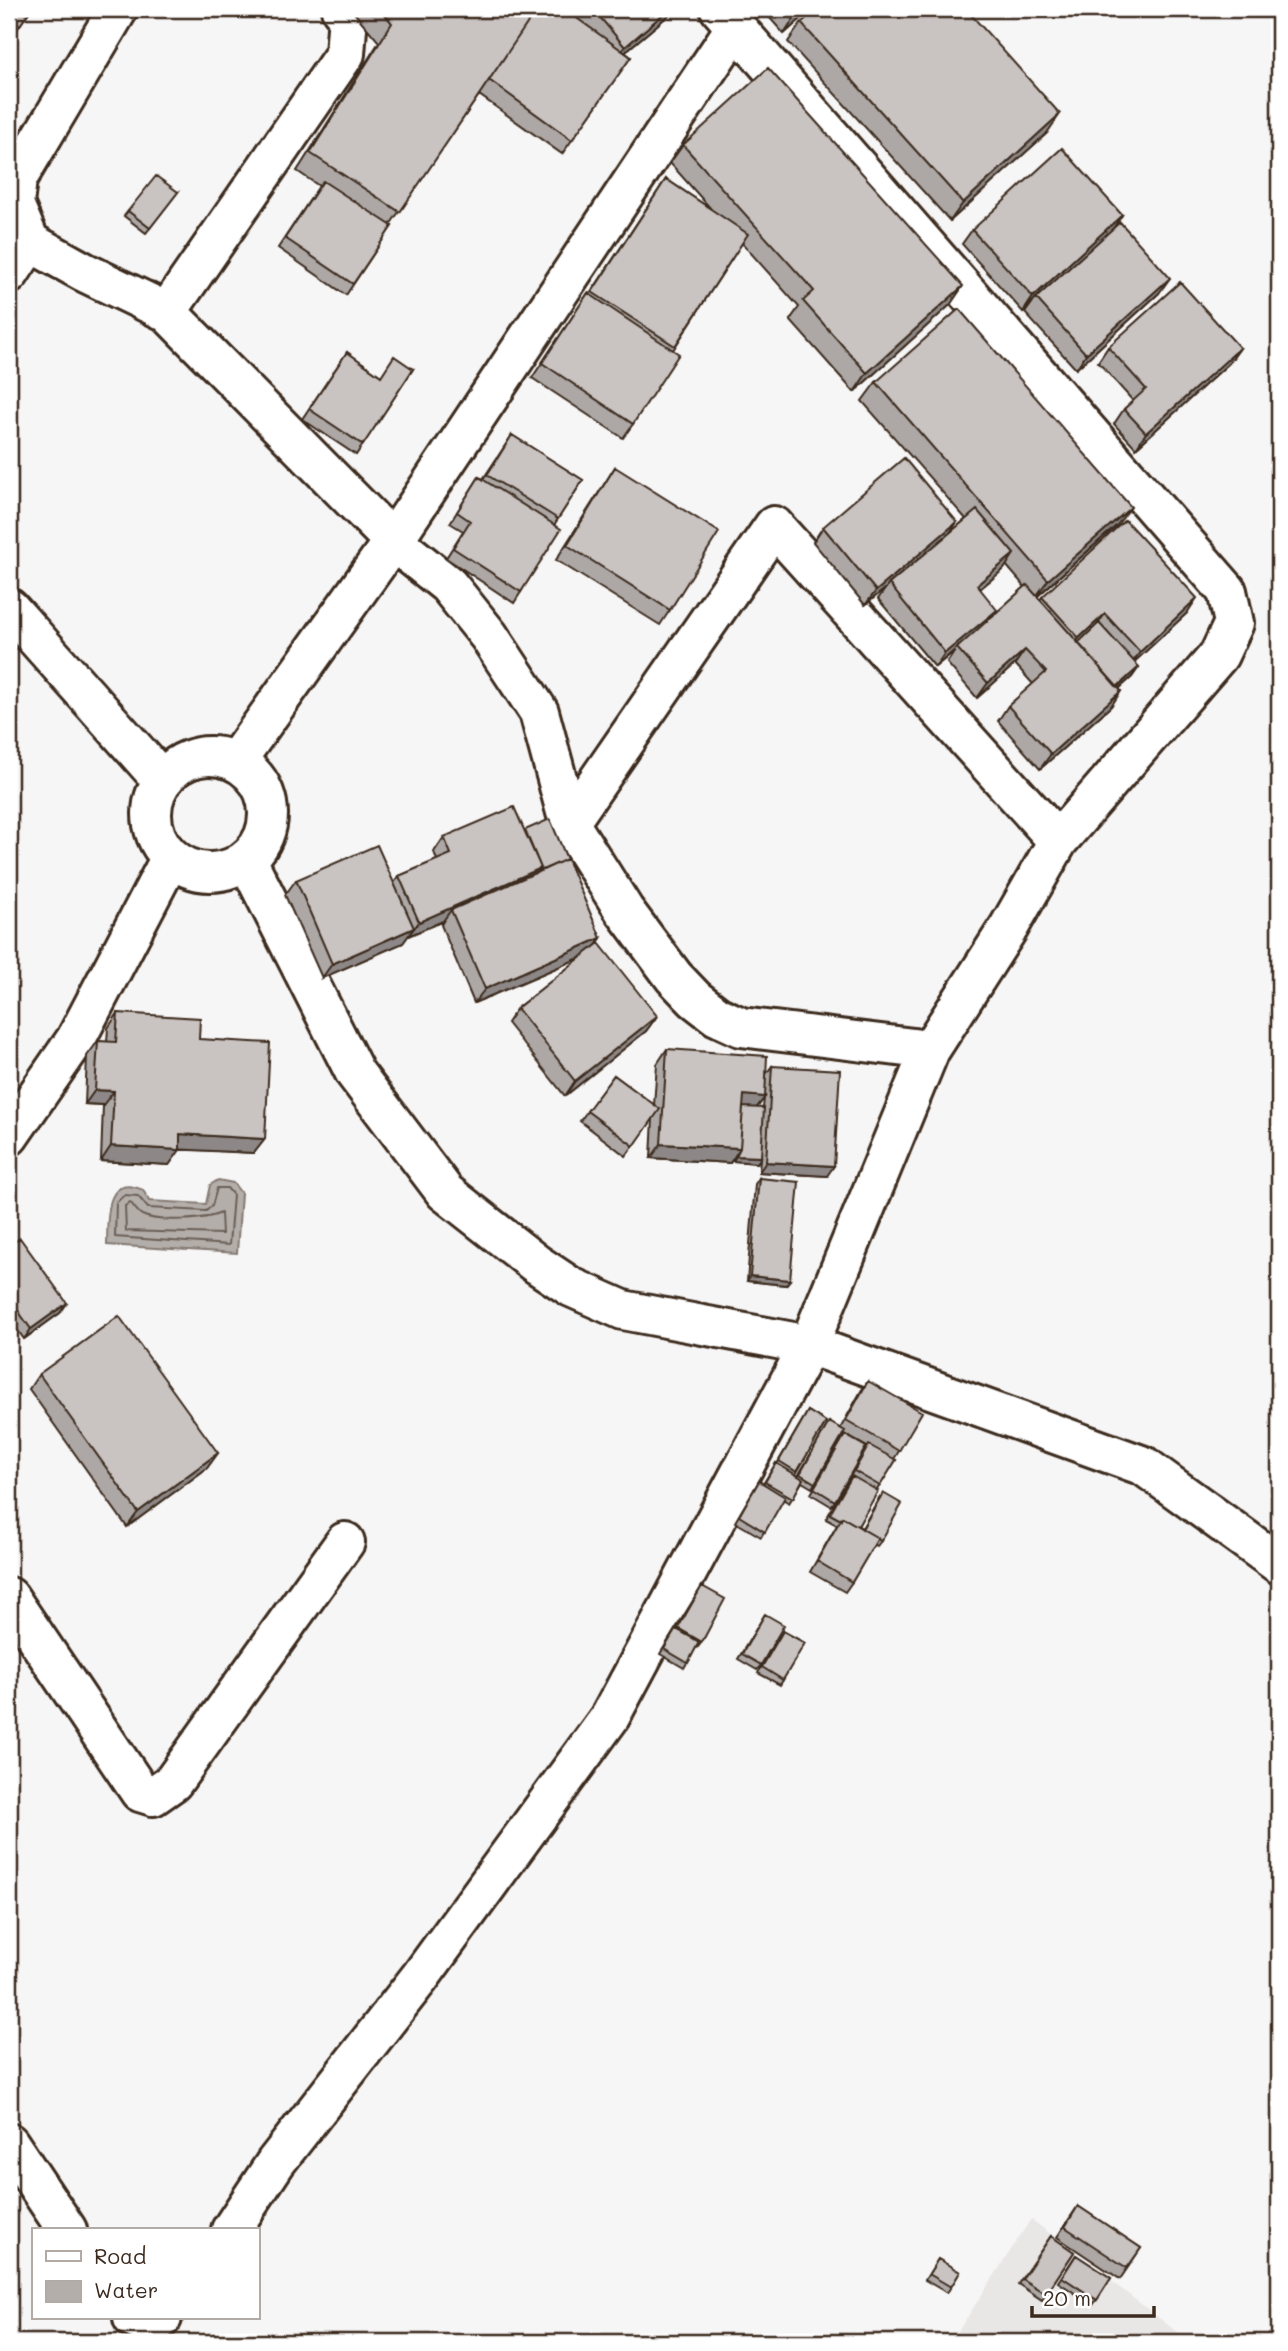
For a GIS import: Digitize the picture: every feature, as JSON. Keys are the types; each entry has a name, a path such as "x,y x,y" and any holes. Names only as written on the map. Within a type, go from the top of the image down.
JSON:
{"street":[{"path":"118,9 17,179 14,204 30,242 84,272 167,312 393,541 448,585 489,636 539,712 569,823 624,910 695,999 718,1016 741,1027 930,1050"},
{"path":"167,312 345,54 348,15 341,9"},
{"path":"232,2228 276,2162 421,1976 610,1717 809,1345 930,1050 1009,927 1058,841 1219,655 1234,623 1227,591 728,19 393,541 236,761"},
{"path":"9,274 30,242"},
{"path":"569,823 774,526 1058,841"},
{"path":"9,608 162,780"},
{"path":"204,756 236,761 251,773 263,788 268,807 267,827 260,845 247,860 233,868 200,872 171,857 160,844 153,820 156,796 162,780 174,769 204,756"},
{"path":"9,1136 76,1039 171,857"},
{"path":"247,860 355,1073 445,1192 535,1263 571,1287 623,1310 809,1345 1144,1466 1279,1563"},
{"path":"9,1597 135,1784 141,1792 153,1796 173,1782 345,1542"},
{"path":"9,2143 66,2228"}],"shaded area":[{"path":"1031,2219 1190,2342 951,2342"}],"water":[{"path":"218,1180 233,1183 241,1193 237,1253 107,1245 110,1202 114,1193 121,1188 130,1186 143,1190 149,1201 206,1204 210,1185"}],"building":[{"path":"9,9 31,9 20,25 9,18"},
{"path":"380,9 537,9 400,212 310,153 392,23"},
{"path":"537,9 564,9 631,57 572,140 489,80"},
{"path":"593,9 669,9 625,47"},
{"path":"786,9 805,9 794,19"},
{"path":"817,9 966,9 1060,114 963,203 801,23"},
{"path":"768,68 963,286 867,373 803,301 814,291 683,145"},
{"path":"1062,148 1122,215 1033,297 972,230"},
{"path":"156,176 178,192 150,228 128,211"},
{"path":"666,179 748,234 675,346 592,292"},
{"path":"323,181 392,226 353,284 285,238"},
{"path":"1120,222 1170,278 1086,354 1036,298"},
{"path":"1180,282 1240,348 1146,433 1124,409 1146,389 1108,347"},
{"path":"588,293 679,354 633,424 542,363"},
{"path":"959,309 1131,507 1048,580 876,382"},
{"path":"347,352 381,376 394,356 413,369 363,445 309,409"},
{"path":"512,435 583,480 558,519 487,475"},
{"path":"904,458 957,522 876,591 823,527"},
{"path":"615,467 719,532 670,610 567,545"},
{"path":"479,477 561,529 521,592 453,548 470,521 457,512"},
{"path":"977,510 1014,554 977,585 997,610 945,653 889,584"},
{"path":"1125,520 1197,598 1140,652 1105,614 1079,638 1042,597"},
{"path":"1027,585 1121,691 1051,754 1008,706 1046,672 1025,650 988,683 957,648"},
{"path":"1099,623 1139,667 1117,687 1078,643"},
{"path":"514,807 541,868 419,922 399,876 451,854 444,837"},
{"path":"550,819 567,859 539,872 541,868 525,830"},
{"path":"377,845 414,928 332,964 296,880"},
{"path":"567,859 601,938 485,989 451,910"},
{"path":"599,943 657,1016 575,1081 517,1008"},
{"path":"118,1013 200,1018 199,1039 270,1043 265,1139 180,1134 180,1150 111,1146 114,1091 95,1090 98,1041 116,1042"},
{"path":"667,1049 767,1056 765,1097 744,1095 740,1148 661,1144"},
{"path":"772,1066 840,1070 834,1166 766,1162"},
{"path":"614,1075 660,1109 634,1146 587,1111"},
{"path":"743,1107 764,1108 761,1157 736,1156 740,1148"},
{"path":"759,1178 799,1182 790,1280 750,1276"},
{"path":"20,1238 67,1303 31,1329 9,1298 9,1246"},
{"path":"119,1316 218,1453 138,1512 39,1374"},
{"path":"868,1381 922,1412 899,1451 846,1420"},
{"path":"808,1411 826,1422 797,1472 779,1461"},
{"path":"829,1422 845,1431 815,1483 800,1474"},
{"path":"845,1435 866,1447 835,1501 814,1488"},
{"path":"869,1445 896,1460 880,1486 854,1471"},
{"path":"776,1463 803,1479 793,1498 765,1482"},
{"path":"852,1476 878,1491 858,1526 830,1514"},
{"path":"759,1481 785,1497 765,1532 739,1516"},
{"path":"883,1493 902,1504 881,1541 862,1529"},
{"path":"842,1517 878,1538 852,1582 817,1561"},
{"path":"702,1586 725,1599 702,1642 678,1628"},
{"path":"765,1614 784,1625 761,1665 742,1654"},
{"path":"676,1629 699,1642 688,1663 664,1649"},
{"path":"783,1631 805,1643 783,1680 762,1667"},
{"path":"1078,2206 1141,2248 1127,2268 1065,2227"},
{"path":"1051,2236 1074,2252 1046,2294 1022,2279"},
{"path":"1076,2255 1111,2278 1097,2300 1062,2277"},
{"path":"938,2259 960,2272 951,2287 929,2274"}]}
